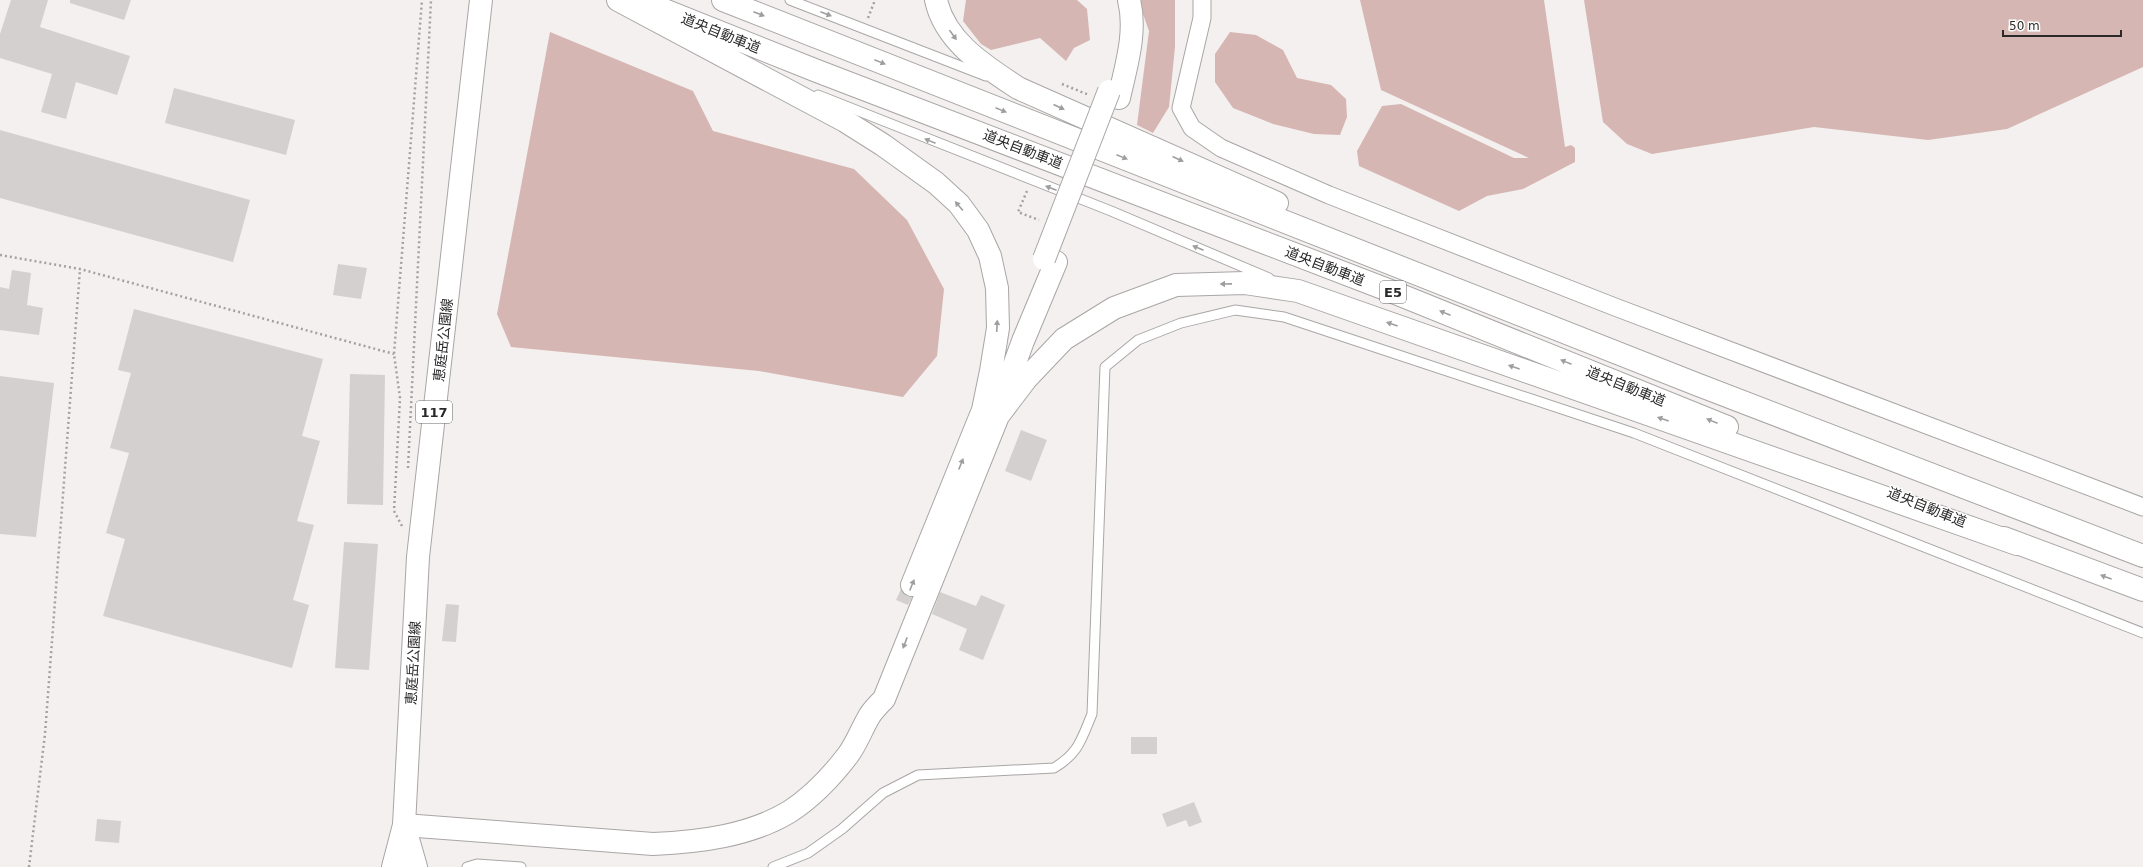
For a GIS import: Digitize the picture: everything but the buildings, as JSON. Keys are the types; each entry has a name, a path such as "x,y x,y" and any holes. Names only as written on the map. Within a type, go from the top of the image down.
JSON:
{"main road":[{"name":"恵庭岳公園線","path":"393,867 404,825 418,557 481,0"},
{"path":"618,0 845,121 911,163 959,204 978,230 990,256 997,288 998,328 991,371 990,413"},
{"name":"道央自動車道","path":"639,0 817,71 1381,287 2017,544 2143,590"},
{"name":"道央自動車道","path":"723,0 1696,384 2143,556"},
{"path":"936,0 952,35 994,72 1018,88 1696,384"},
{"path":"1108,96 1116,55 1118,20 1114,0"},
{"path":"404,825 654,844 685,843 718,838 752,828 789,812 818,788 848,754 871,714 884,698 990,413 1050,261 1108,96 1130,48 1131,16 1129,0"},
{"path":"990,413 1026,379 1064,339 1114,308 1176,285 1245,283 1298,290 2017,544"},
{"name":"恵庭岳公園線","path":"404,825 416,867"}],"street":[{"path":"1202,0 1202,18 1182,108 1192,128 1221,148 1329,196 1615,307 2143,507"}],"lane":[{"path":"790,0 1018,88"},
{"path":"730,60 1111,211 1298,290"},
{"path":"774,867 808,853 842,829 883,793 918,775 1054,768 1070,759 1081,741 1092,714 1105,367 1138,340 1182,323 1235,310 1284,317 1634,434 2143,633"},
{"path":"467,867 477,864 521,867"}],"path":[{"path":"404,531 394,511 400,398 394,354 422,0"},
{"path":"867,21 875,0"},
{"path":"1062,84 1108,96"},
{"path":"1028,189 1018,212 1046,222"},
{"path":"0,255 80,269 394,354"},
{"path":"29,867 44,734 80,269"}],"shaded area":[{"path":"966,0 1077,0 1087,9 1090,40 1074,48 1066,61 1040,38 991,50 981,44 963,21"},
{"path":"1138,0 1175,0 1175,47 1169,107 1153,133 1137,125 1149,31"},
{"path":"1360,0 1544,0 1565,147 1571,145 1575,148 1575,162 1523,189 1487,196 1459,211 1359,166 1357,151 1382,106 1401,104 1514,158 1529,158 1381,90"},
{"path":"1584,0 2143,0 2143,67 2007,129 1928,140 1814,127 1652,154 1627,144 1603,122"},
{"path":"550,32 693,91 713,131 854,169 907,220 944,289 937,356 903,397 759,371 511,347 497,314"},
{"path":"1230,32 1256,35 1283,50 1297,78 1331,85 1346,99 1347,117 1340,135 1314,134 1273,124 1233,108 1215,82 1215,54"}]}
